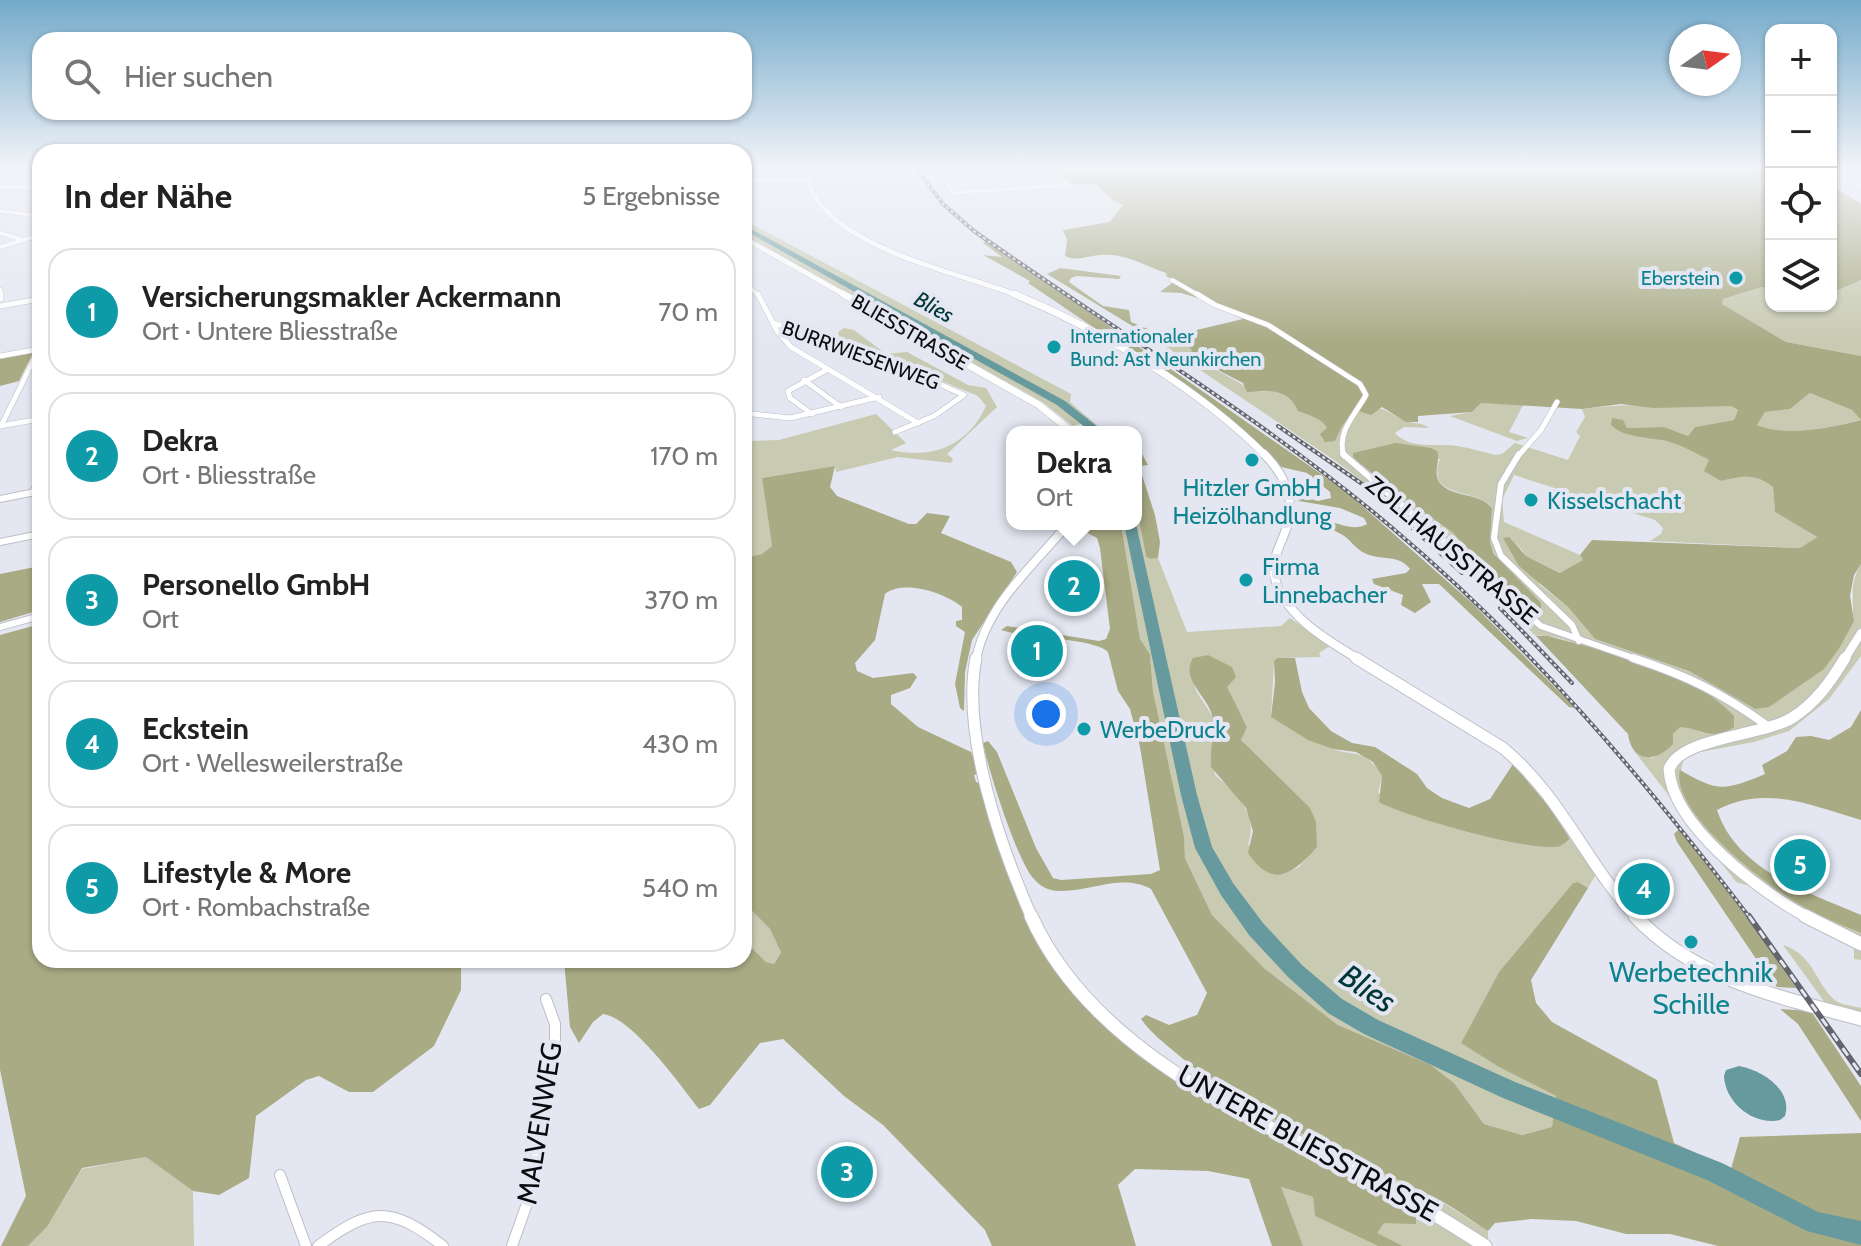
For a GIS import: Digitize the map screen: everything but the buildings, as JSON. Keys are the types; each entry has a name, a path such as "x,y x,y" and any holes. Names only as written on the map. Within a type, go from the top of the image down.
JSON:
{"main road":[{"path":"852,227 879,247 908,261 957,274 1068,318 1229,422 1275,465 1291,494 1291,513 1274,559 1279,587 1298,616 1329,640 1503,748 1525,765 1545,788 1631,914 1653,936 1678,954 1730,980 1861,1019"},
{"name":"BLIESSTRASSE","path":"752,243 1039,405 1065,426"},
{"path":"0,290 0,298"},
{"name":"UNTERE BLIESSTRASSE","path":"1063,530 1004,599 982,637 971,672 970,697 976,744 1005,849 1034,922 1054,959 1101,1013 1137,1044 1194,1084 1245,1115 1440,1214 1485,1246"},
{"path":"1861,633 1818,698 1804,711 1771,729 1682,752 1669,768 1671,786 1714,844 1753,881 1796,911 1861,944"}],"street":[{"path":"0,233 23,240"},
{"path":"0,247 32,237"},
{"name":"ZOLLHAUSSTRASSE","path":"1172,280 1215,305 1268,325 1347,374 1365,390 1361,406 1341,435 1340,447 1344,456 1449,543 1541,626 1690,677 1732,700 1771,729"},
{"path":"752,288 762,296 785,342 918,423"},
{"path":"0,306 32,300"},
{"name":"BURRWIESENWEG","path":"773,323 896,366 964,395 953,405 895,432"},
{"path":"0,356 32,349"},
{"path":"1,426 32,362"},
{"path":"812,414 788,394 790,388 828,369"},
{"path":"804,380 841,407"},
{"path":"752,414 784,419 879,397"},
{"path":"1557,402 1541,430 1522,450 1501,484 1494,538 1501,556 1572,625 1579,641"},
{"path":"1,426 32,420"},
{"path":"0,499 32,493"},
{"path":"0,542 32,536"},
{"path":"0,627 32,618"},
{"name":"MALVENWEG","path":"512,1246 530,1195 555,1045 555,1024 546,999"},
{"path":"280,1175 306,1246"},
{"path":"318,1246 355,1221 387,1213 401,1216 443,1246"}],"green space":[{"path":"752,227 757,227 1071,394 1070,402 1098,426 1085,426 1082,423 1073,426 1041,401 752,239"},
{"path":"1080,227 1765,227 1765,287 1723,299 1722,304 1786,342 1861,356 1861,420 1861,564 1854,575 1850,596 1854,621 1824,669 1769,707 1755,709 1689,671 1595,639 1568,607 1519,566 1503,538 1509,537 1526,556 1560,573 1583,560 1580,555 1592,540 1800,548 1817,537 1775,512 1773,487 1760,479 1748,477 1721,481 1704,471 1709,460 1694,452 1667,441 1630,435 1611,425 1612,418 1623,420 1627,428 1664,427 1688,436 1695,427 1734,420 1738,410 1731,406 1654,408 1621,404 1582,409 1481,403 1472,412 1418,416 1418,422 1406,422 1382,407 1371,415 1355,410 1335,441 1325,442 1320,434 1327,428 1324,424 1298,411 1283,394 1247,392 1243,383 1189,355 1192,350 1181,341 1157,341 1047,274 1060,268 1121,276 1119,279 1077,276 1069,282 1103,306 1129,310 1131,322 1167,337 1243,319 1201,299 1181,293 1160,292 1176,280 1132,260 1111,255 1075,259 1065,256 1067,240 1063,230","holes":["1810,393 1852,410 1861,420 1795,431 1757,425 1765,412 1790,409"]},
{"path":"1837,227 1861,227 1861,280 1837,290"},
{"path":"986,240 1344,490 1473,604 1575,708 1569,707 1439,584 1422,584 1431,602 1415,613 1401,605 1403,595 1374,584 1372,579 1406,573 1410,569 1396,560 1364,553 1343,535 1309,522 1323,520 1360,527 1367,524 1364,518 1340,508 1299,501 1296,495 1318,501 1331,498 1330,492 1307,473 1281,467 1235,423 1028,283 1030,281 983,255 1002,257 983,243"},
{"path":"1861,280 1861,356 1786,342 1721,304 1723,299 1765,287 1765,312 1837,312 1837,290"},
{"path":"844,328 854,330 886,354 907,352 968,385 986,388 997,407 947,454 953,459 951,463 898,457 836,472 835,466 762,478 772,546 762,554 752,556 752,441 779,440 876,414 906,443 891,450 906,453 935,451 959,440 986,406 978,396 840,339 838,332"},
{"path":"1157,341 1181,341 1192,350 1190,355 1253,391 1273,391 1286,395 1301,413 1313,415 1322,422 1335,441 1341,426 1355,410 1378,408 1429,428 1404,427 1395,433 1408,442 1457,446 1495,455 1502,454 1515,443 1568,460 1580,436 1576,432 1585,417 1582,409 1675,405 1731,406 1738,410 1734,420 1695,427 1688,436 1664,427 1627,428 1618,418 1627,434 1669,441 1709,460 1721,481 1748,477 1760,479 1773,487 1775,512 1817,537 1800,548 1650,541 1661,534 1663,528 1655,520 1514,475 1502,500 1504,522 1580,555 1584,560 1561,573 1526,556 1516,542 1540,585 1568,607 1595,639 1689,671 1755,709 1807,679 1838,649 1852,622 1853,584 1861,564 1861,656 1829,699 1789,731 1754,742 1695,753 1684,759 1680,780 1685,797 1696,813 1744,863 1798,901 1861,933 1861,960 1854,959 1854,947 1803,921 1750,886 1736,882 1635,752 1653,758 1679,727 1693,727 1705,735 1625,672 1601,657 1578,645 1536,636 1389,501 1337,462","holes":["1440,459 1437,472 1439,481 1445,487 1475,497 1492,507 1490,544 1518,602 1452,532 1360,465"]},
{"path":"32,353 19,381 0,386 0,359"},
{"path":"1810,393 1852,410 1861,420 1795,431 1757,425 1765,412 1790,409"},
{"path":"1481,403 1523,405 1509,432 1528,438 1517,441 1450,416 1472,412"},
{"path":"1396,443 1437,451 1440,483 1452,491 1480,499 1492,508 1490,543 1494,554 1541,603 1541,608 1531,610 1518,602 1452,532 1384,484 1353,457 1353,453"},
{"path":"835,466 830,487 837,496 909,524 916,524 927,513 950,516 941,533 1011,562 1017,572 972,640 965,672 964,711 960,708 955,684 965,632 956,626 956,621 962,620 962,607 945,597 913,588 885,594 875,640 855,663 857,671 873,678 913,673 917,677 910,688 891,695 891,704 918,727 971,752 980,773 974,775 976,782 983,784 1030,926 1132,1048 1189,1089 1416,1214 1416,1224 1384,1223 1377,1233 1403,1246 1378,1246 1315,1216 1313,1197 1281,1187 1303,1246 1272,1246 1249,1179 1208,1171 1135,1169 1118,1185 1136,1246 992,1246 985,1230 883,1125 844,1096 783,1039 760,1043 710,1105 699,1109 642,1039 615,1018 603,1014 593,1022 579,1043 570,1027 565,968 752,968 752,948 766,962 774,964 781,952 770,929 752,911 752,556 762,554 772,546 762,478"},
{"path":"1142,475 1160,542 1158,558 1146,556 1141,530"},
{"path":"1082,530 1122,530 1140,639 1150,654 1153,691 1184,836 1185,858 1212,915 1265,969 1338,1025 1431,1065 1454,1083 1484,1124 1522,1135 1552,1127 1556,1096 1497,1066 1461,1043 1499,972 1573,883 1578,882 1588,888 1531,980 1536,1003 1552,1022 1657,1080 1674,1143 1731,1169 1740,1137 1861,1133 1861,1246 1718,1246 1670,1234 1626,1234 1576,1221 1532,1219 1495,1223 1488,1231 1438,1200 1266,1115 1205,1076 1157,1037 1141,1019 1146,1015 1169,1025 1197,1015 1207,993 1151,889 1117,883 1059,891 1038,883 1026,868 1011,834 983,743 988,741 997,752 1036,848 1053,878 1151,874 1160,870 1140,747 1130,709 1118,691 1108,652 1089,644 1001,630 1007,626 1099,641 1106,639 1110,629 1097,538"},
{"path":"1122,530 1141,530 1146,556 1158,558 1187,632 1281,626 1290,618 1330,646 1319,653 1321,657 1277,658 1274,661 1271,717 1328,747 1369,760 1382,776 1378,793 1561,846 1570,839 1596,874 1588,888 1578,882 1573,883 1499,972 1461,1043 1497,1066 1556,1096 1552,1127 1522,1135 1484,1124 1454,1083 1431,1065 1338,1025 1265,969 1212,915 1185,858 1184,836 1153,691 1150,654 1140,639","holes":["1208,655 1247,726 1241,739 1317,846 1299,867 1284,874 1248,844 1251,833 1244,805 1215,775 1210,733 1213,718 1194,684 1200,658"]},
{"path":"32,568 32,612 0,622 0,574"},
{"path":"32,626 32,968 461,968 461,990 434,1046 373,1092 349,1092 319,1076 306,1080 256,1116 249,1178 219,1195 193,1191 146,1157 82,1168 47,1227 28,1246 1,1246 26,1196 0,1070 0,635"},
{"path":"1536,636 1548,636 1597,649 1672,674 1715,699 1734,716 1734,727 1713,734 1680,727 1673,734 1673,744 1667,750 1653,757 1640,755 1630,744 1628,734"},
{"path":"1208,655 1232,667 1236,677 1227,687 1247,727 1241,740 1310,808 1316,822 1317,847 1300,865 1283,874 1266,871 1248,853 1253,831 1246,808 1211,767 1212,715 1190,673 1193,658"},
{"path":"1277,658 1295,658 1302,692 1309,708 1331,731 1352,743 1375,747 1417,774 1427,788 1442,798 1469,808 1490,799 1513,764 1551,809 1570,839 1560,846 1546,847 1499,839 1440,824 1379,802 1382,776 1373,762 1356,752 1333,749 1308,740 1271,717 1274,661"},
{"path":"1861,710 1861,820 1807,804 1771,798 1735,802 1717,810 1740,849 1757,864 1797,888 1861,915 1861,933 1789,898 1747,867 1690,807 1681,787 1680,770 1721,787 1740,784 1765,774 1762,765 1787,751 1796,737 1829,740 1851,727"},
{"path":"1679,829 1744,913 1796,988 1777,987 1769,978 1677,842 1674,834"},
{"path":"752,911 770,929 781,951 774,964 766,962 752,948"},
{"path":"1783,945 1809,963 1829,995 1836,1001 1861,1008 1861,1013 1826,1004"},
{"path":"1780,1009 1811,1011 1861,1086 1861,1121 1798,1024"},
{"path":"1199,1073 1228,1092 1434,1197 1488,1231 1488,1246 1403,1246 1376,1233 1384,1223 1244,1120 1189,1089"},
{"path":"146,1157 193,1191 194,1246 28,1246 47,1227 82,1169"},
{"path":"1280,1187 1313,1197 1315,1216 1378,1246 1303,1246"}],"water":[{"path":"1739,1066 1765,1076 1780,1089 1786,1106 1785,1116 1780,1120 1760,1119 1735,1103 1724,1076 1726,1070"}],"waterway":[{"name":"Blies","path":"752,231 1061,403 1090,426"},
{"name":"Blies","path":"1131,530 1189,795 1204,848 1227,889 1256,929 1295,971 1335,1006 1371,1027 1510,1091 1714,1171 1815,1223 1861,1233"}],"railway":[{"path":"970,227 1290,447 1440,570 1536,663 1581,712 1667,813 1750,918"},
{"path":"1278,426 1368,488 1462,573"},
{"path":"1500,608 1572,683"},
{"path":"1749,916 1861,1074"}],"place":[{"name":"Eberstein","path":"1736,278"},
{"name":"Internationaler Bund: Ast Neunkirchen","path":"1054,347"},
{"name":"Hitzler GmbH Heizölhandlung","path":"1252,460"},
{"name":"Kisselschacht","path":"1531,500"},
{"name":"Firma Linnebacher","path":"1246,580"},
{"name":"Dekra","path":"1074,586"},
{"name":"Versicherungsmakler Ackermann","path":"1037,651"},
{"name":"WerbeDruck","path":"1084,729"},
{"name":"Lifestyle & More","path":"1800,865"},
{"name":"Eckstein","path":"1644,889"},
{"name":"Werbetechnik Schille","path":"1691,942"},
{"name":"Personello GmbH","path":"847,1172"}]}
